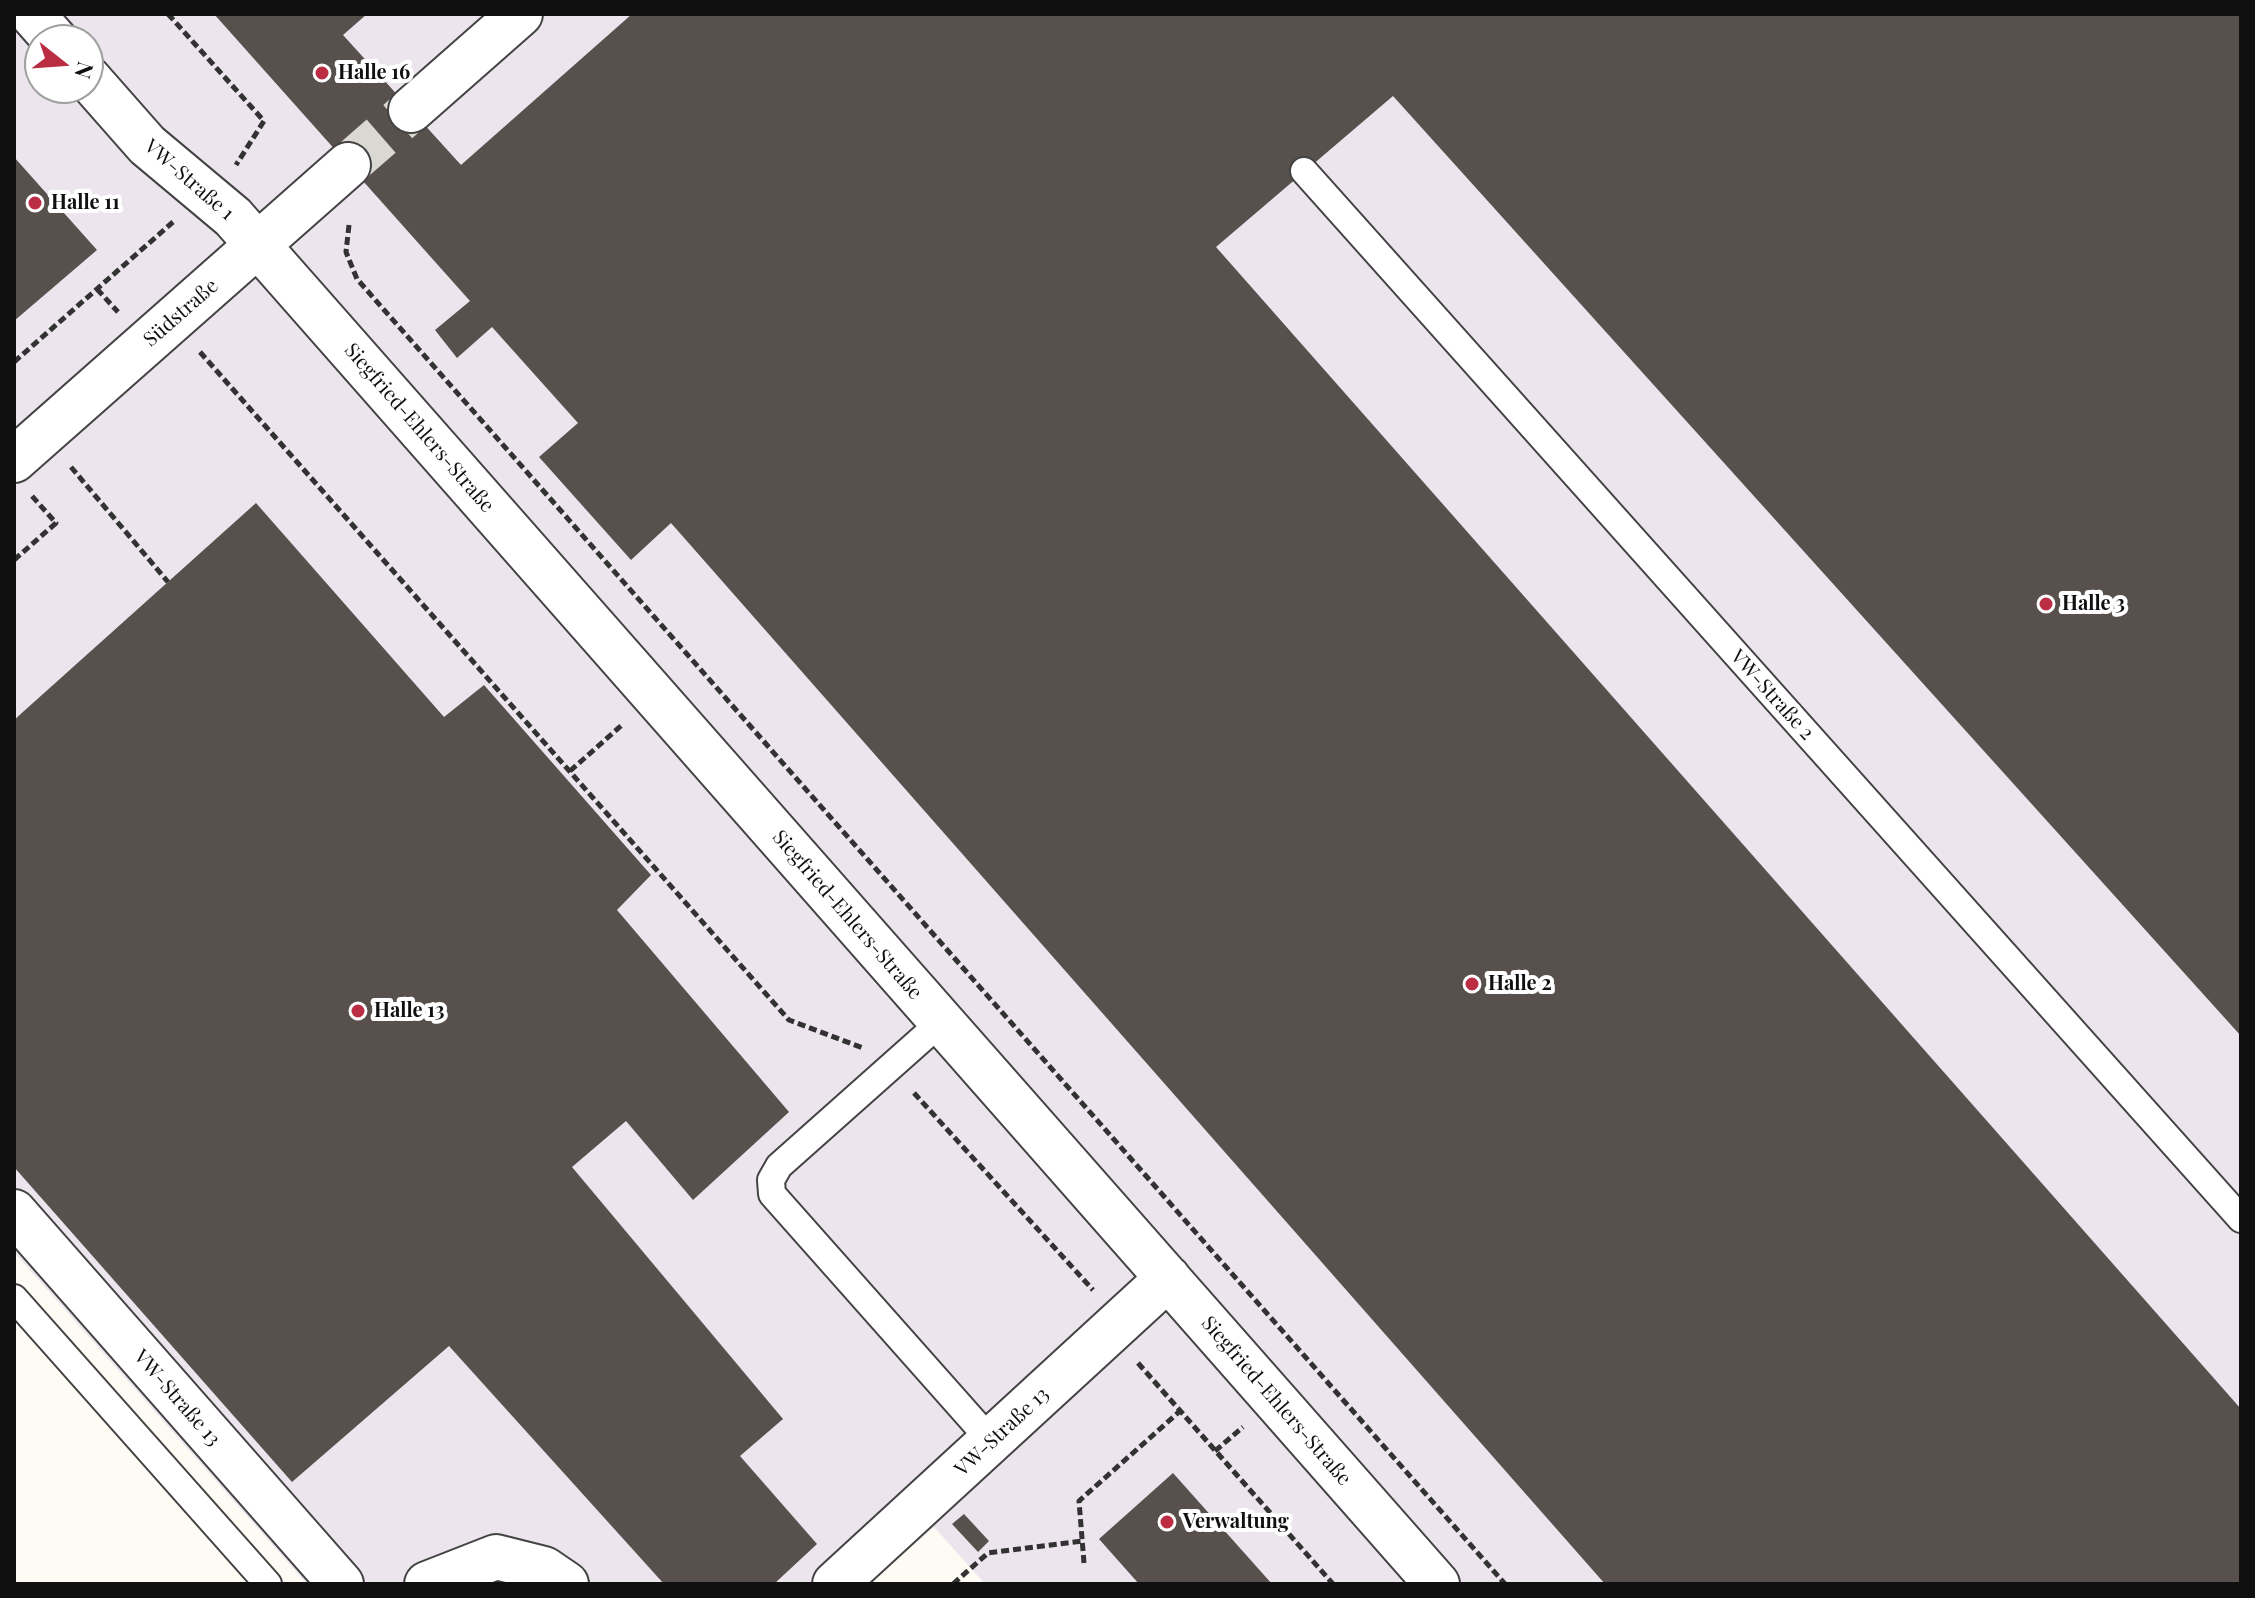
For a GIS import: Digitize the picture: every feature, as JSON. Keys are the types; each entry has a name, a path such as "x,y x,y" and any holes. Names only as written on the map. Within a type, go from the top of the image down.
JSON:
{"street":[{"path":"411,110 520,14"},
{"name":"VW-Straße 1","path":"104,96 147,145 219,204 258,245"},
{"name":"Südstraße","path":"14,460 348,165"},
{"name":"Siegfried-Ehlers-Straße","path":"258,245 1437,1584"},
{"name":"VW-Straße 13","path":"14,1212 341,1584"},
{"name":"VW-Straße 13","path":"835,1584 1168,1278"},
{"path":"427,1584 496,1557 544,1569 566,1584"}],"lane":[{"name":"VW-Straße 2","path":"1304,171 2241,1219"},
{"path":"941,1022 779,1166 771,1180 772,1194 992,1442"},
{"path":"14,1298 268,1584"}],"path":[{"path":"352,217 346,252 357,279 1505,1584"},
{"path":"194,345 789,1020 880,1054 1099,1296 1131,1356 1333,1584"},
{"path":"66,460 168,582"},
{"path":"1084,1563 1079,1501 1180,1411"},
{"path":"953,1584 988,1553 1082,1541"}],"shaded area":[{"path":"14,14 2241,14 2241,1584 985,1584 934,1527 869,1584 307,1584 14,1252"}],"building":[{"name":"Halle 2","path":"214,14 367,14 343,35 461,165 632,14 2241,14 2241,1036 1393,96 1216,247 2241,1409 2241,1584 1605,1584 671,523 631,560 539,457 578,423 492,327 457,358 435,330 470,301"},
{"name":"Halle 11","path":"14,157 97,250 14,321"},
{"name":"Halle 13","path":"256,503 444,717 484,685 651,875 617,910 789,1112 693,1200 626,1121 572,1167 783,1419 740,1456 817,1544 774,1584 664,1584 449,1346 292,1482 14,1167 14,720"},
{"name":"Verwaltung","path":"1173,1473 1272,1584 1139,1584 1099,1539"},
{"path":"964,1514 989,1541 978,1552 952,1524"}],"tunnel":[{"path":"348,165 411,110"}],"place":[{"name":"Halle 16","path":"322,73"},
{"name":"Halle 11","path":"35,203"},
{"name":"Halle 3","path":"2046,604"},
{"name":"Halle 2","path":"1472,984"},
{"name":"Halle 13","path":"358,1011"},
{"name":"Verwaltung","path":"1167,1522"}]}
